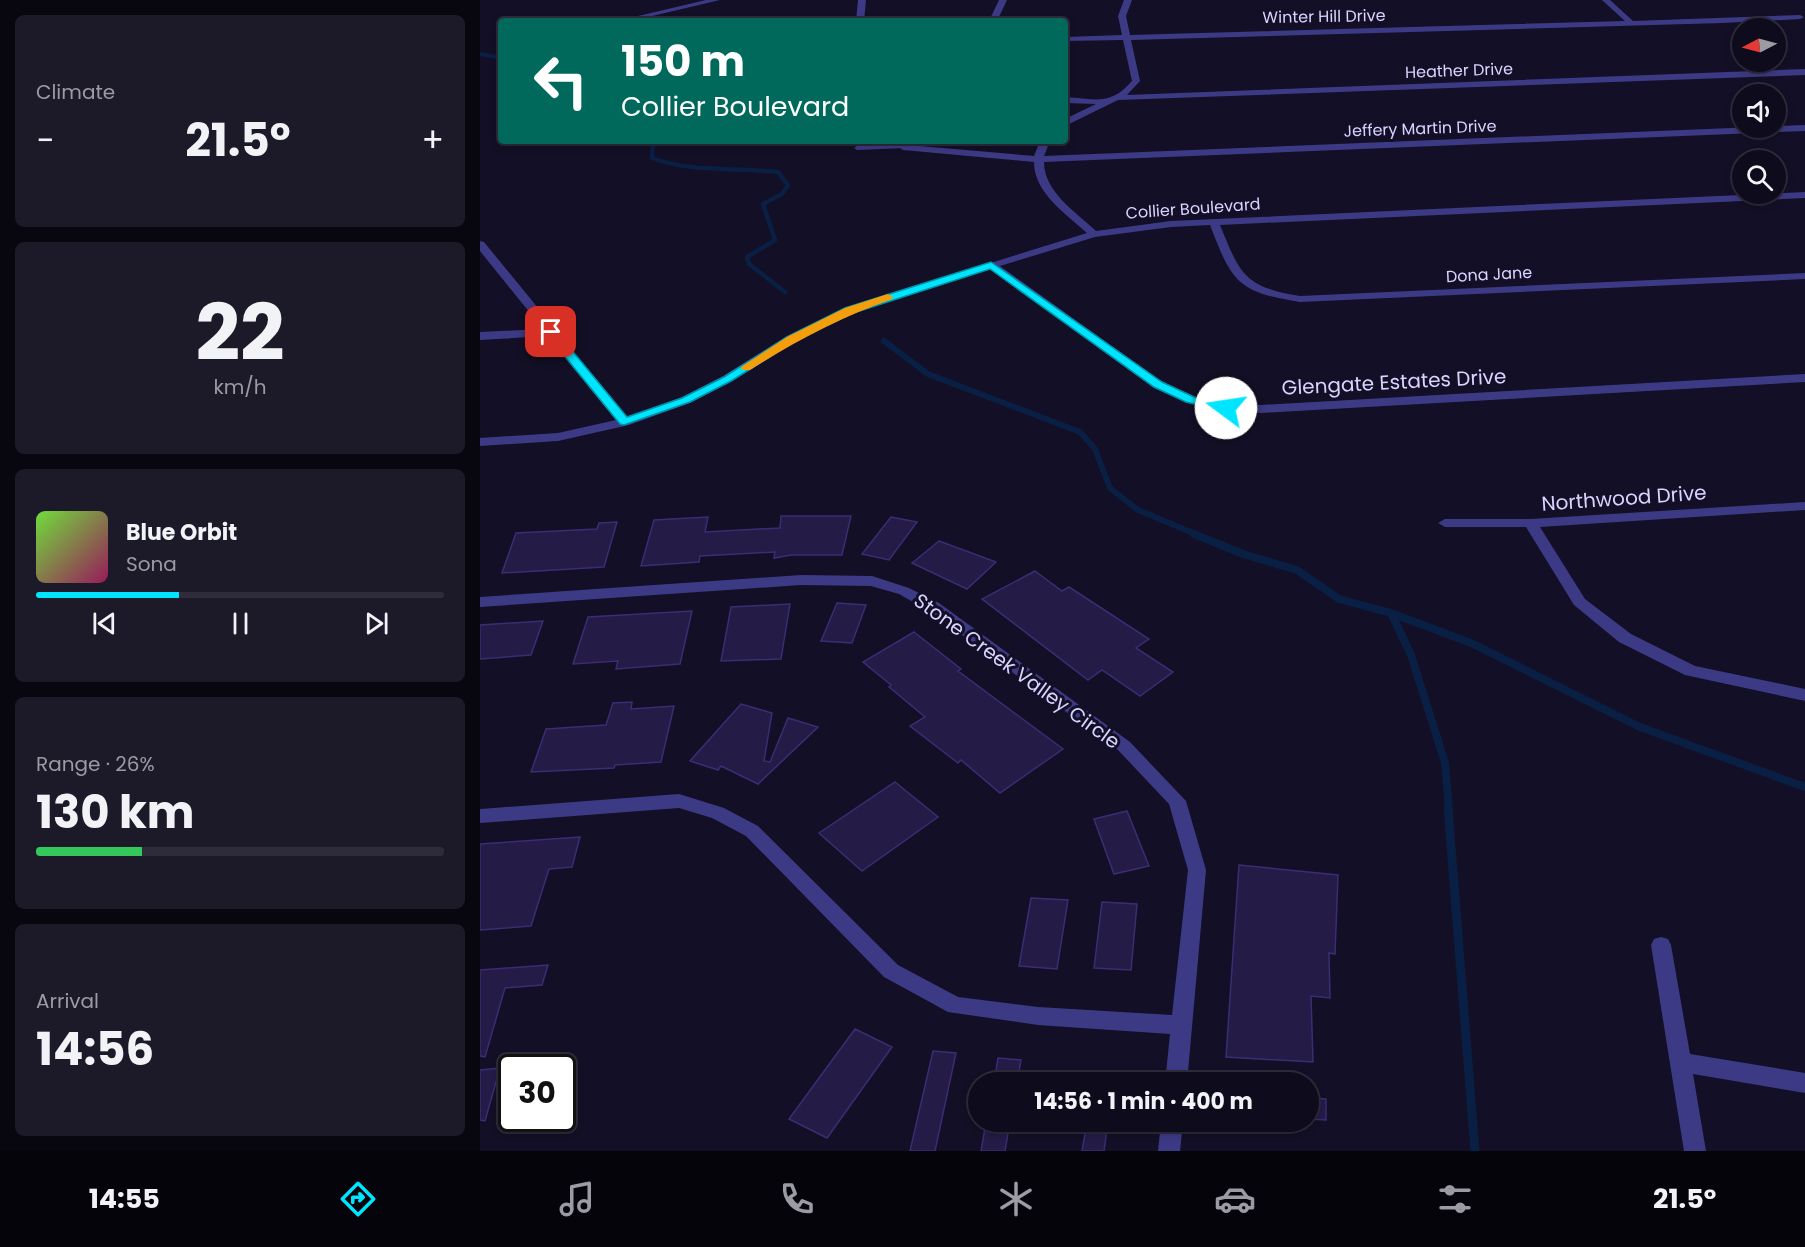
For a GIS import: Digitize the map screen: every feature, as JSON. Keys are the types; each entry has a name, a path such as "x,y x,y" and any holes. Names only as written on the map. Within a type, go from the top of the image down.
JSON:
{"street":[{"path":"635,18 716,0"},
{"path":"860,18 862,0"},
{"path":"994,18 1003,0"},
{"path":"1068,121 1082,112 1130,90 1136,81 1122,16 1128,0"},
{"path":"1606,0 1632,24"},
{"name":"Winter Hill Drive","path":"1068,39 1632,24 1803,16"},
{"name":"Heather Drive","path":"1068,100 1805,72"},
{"name":"Jeffery Martin Drive","path":"903,144 1037,159 1805,128"},
{"path":"1044,144 1037,159 1043,182 1048,191 1094,234"},
{"name":"Collier Boulevard","path":"480,442 558,437 624,422 686,400 728,379 791,339 849,310 1094,234 1151,225 1805,195"},
{"name":"Dona Jane","path":"1214,222 1237,274 1249,284 1271,293 1300,299 1805,276"},
{"path":"480,244 624,422"},
{"name":"Glengate Estates Drive","path":"991,265 1158,385 1190,399 1226,408 1261,409 1805,378"},
{"path":"480,336 551,332"},
{"name":"Northwood Drive","path":"1444,523 1531,523 1805,506"},
{"path":"1531,523 1579,602 1625,638 1690,671 1805,695"},
{"name":"Stone Creek Valley Circle","path":"480,602 801,580 872,581 904,591 934,607 1124,746 1177,801 1197,870 1177,1072"},
{"path":"480,816 679,801 718,813 752,831 891,971 955,1006 1038,1016 1180,1025"},
{"path":"1661,945 1695,1151"},
{"path":"1680,1062 1805,1083"},
{"path":"1169,1151 1171,1132"}],"lane":[{"path":"857,148 903,144"}],"building":[{"path":"781,516 851,516 842,555 792,555 774,558 775,552 700,556 699,562 641,566 654,520 708,517 705,532 780,528"},
{"path":"891,517 917,522 889,560 862,554"},
{"path":"617,522 604,567 502,573 516,533 597,529 599,523"},
{"path":"939,541 996,562 967,589 912,563"},
{"path":"1035,571 1062,591 1069,587 1149,639 1136,648 1173,672 1140,696 1102,670 1088,680 982,599"},
{"path":"837,603 866,605 852,643 821,641"},
{"path":"790,604 781,659 721,661 731,607"},
{"path":"692,611 680,664 616,669 618,661 573,664 588,617"},
{"path":"543,621 531,655 480,659 480,625"},
{"path":"914,632 961,669 958,671 1063,749 1000,793 961,760 958,763 910,726 925,717 863,662"},
{"path":"632,702 631,709 674,706 661,762 615,765 614,768 531,772 546,729 606,725 613,703"},
{"path":"741,704 772,713 764,761 770,762 788,718 818,727 758,784 721,766 718,770 690,761"},
{"path":"895,782 938,817 862,871 819,833"},
{"path":"1127,811 1149,866 1114,874 1094,819"},
{"path":"580,837 572,867 549,869 531,926 480,930 480,844"},
{"path":"1239,865 1338,875 1335,954 1329,953 1330,998 1311,996 1313,1062 1226,1057"},
{"path":"1031,898 1068,900 1057,969 1019,966"},
{"path":"1102,902 1137,904 1131,970 1094,968"},
{"path":"548,965 542,985 505,988 485,1057 480,1056 480,970"},
{"path":"855,1029 892,1047 827,1138 789,1119"},
{"path":"933,1051 956,1053 935,1151 910,1151"},
{"path":"998,1058 1021,1060 1019,1072 996,1072"},
{"path":"498,1068 485,1121 480,1120 480,1070"},
{"path":"1319,1099 1326,1099 1326,1120 1319,1120"},
{"path":"984,1132 1008,1132 1005,1151 981,1151"},
{"path":"1085,1132 1107,1132 1104,1151 1082,1151"}],"waterway":[{"path":"480,54 498,57"},
{"path":"653,144 652,158 667,163 698,168 778,172 788,185 782,194 763,204 775,240 747,257 749,264 785,292"},
{"path":"884,341 928,374 1080,432 1095,449 1110,488 1138,510 1198,535"},
{"path":"1194,534 1243,554 1297,570 1339,599 1391,613"},
{"path":"1391,613 1471,643 1640,727 1805,787"},
{"path":"1391,613 1411,655 1445,763 1449,809"},
{"path":"1448,808 1475,1151"}],"slow traffic":[{"path":"746,367 791,339 849,310 888,297"}],"route":[{"path":"551,332 624,422 686,400 728,379 791,339 849,310 991,265 1158,385 1190,399 1226,408"}]}
